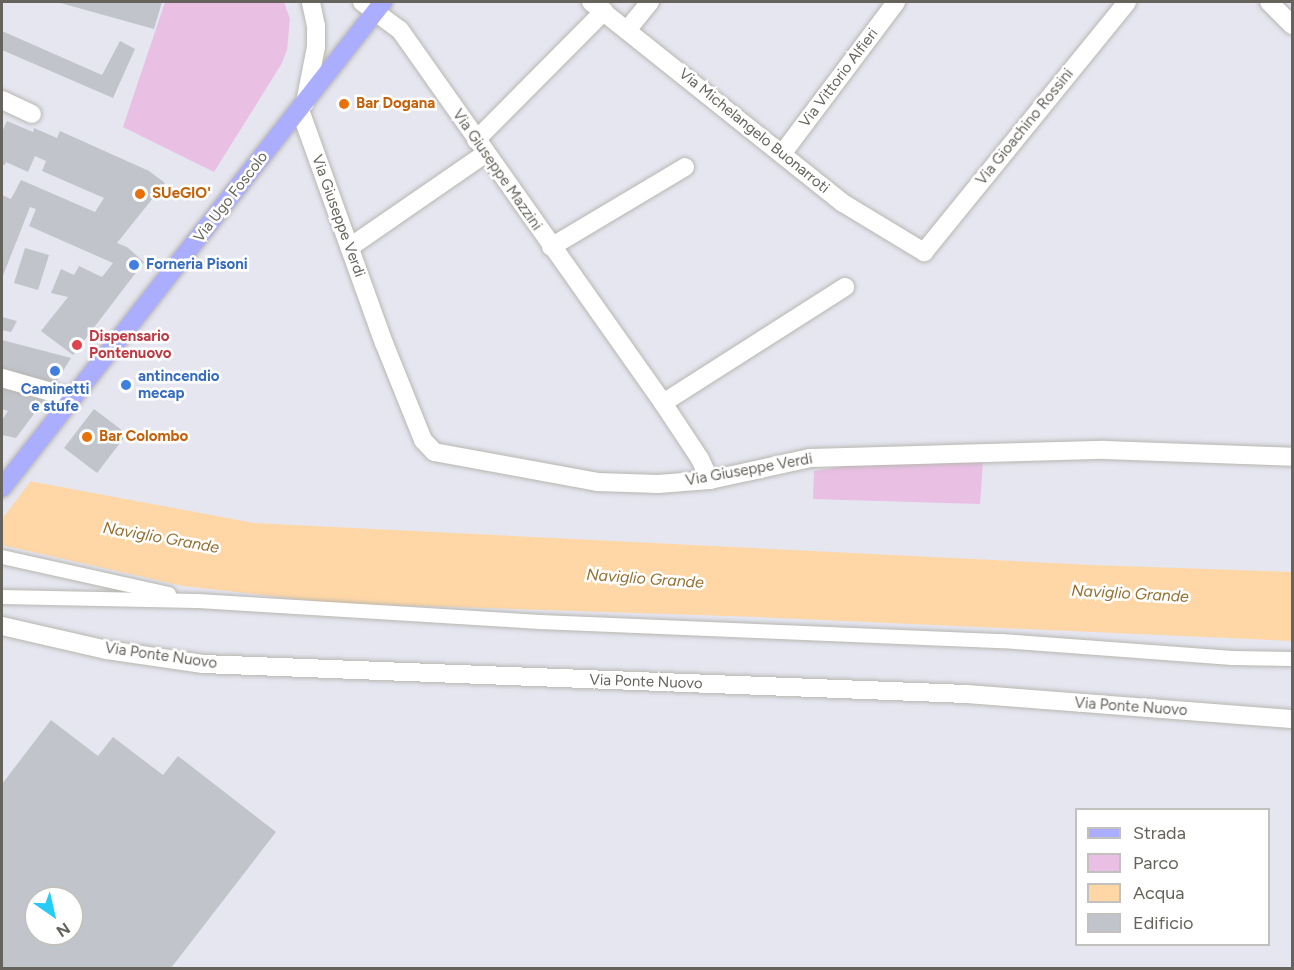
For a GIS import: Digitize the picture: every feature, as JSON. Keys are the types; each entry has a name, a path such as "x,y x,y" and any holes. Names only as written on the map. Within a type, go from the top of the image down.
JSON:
{"main road":[{"name":"Via Ugo Foscolo","path":"2,488 302,107 373,4"}],"street":[{"path":"302,107 316,47 316,26 311,2"},
{"path":"628,29 650,2"},
{"name":"Via Vittorio Alfieri","path":"782,153 896,2"},
{"name":"Via Gioachino Rossini","path":"924,252 1127,2"},
{"path":"1269,2 1293,25"},
{"name":"Via Giuseppe Mazzini","path":"373,4 400,30 480,147 663,403 700,459 710,480"},
{"path":"350,247 480,147 597,6"},
{"name":"Via Michelangelo Buonarroti","path":"597,6 843,203 924,252"},
{"path":"2,100 32,114"},
{"name":"Via Giuseppe Verdi","path":"302,107 384,343 423,440 434,452 597,482 658,484 710,480 810,458 1105,450 1293,457"},
{"name":"Via Giuseppe Mazzini","path":"551,247 685,167"},
{"path":"663,403 845,287"},
{"path":"2,378 72,398"},
{"name":"Via Ponte Nuovo","path":"2,626 107,650 203,664 966,694 1293,719"}],"lane":[{"path":"2,557 197,601"},
{"path":"2,597 197,601 552,623 1002,641 1232,658 1293,658"}],"green space":[{"path":"165,2 284,2 290,19 287,50 282,63 214,172 123,127"},
{"path":"878,461 983,462 980,504 813,499 814,471"}],"water":[{"name":"Naviglio Grande","path":"2,476 254,523 1092,565 1292,572 1292,641 759,617 332,603 183,586 2,545"}],"pier":[{"path":"2,473 33,478 2,519"}],"building":[{"path":"57,2 162,2 154,29"},
{"path":"2,31 102,75 120,41 135,49 113,98 2,50"},
{"path":"7,121 33,132 34,128 57,138 60,131 149,171 165,183 117,243 127,247 144,262 73,355 41,331 68,297 51,293 61,269 74,275 79,266 102,277 113,263 29,226 36,209 30,207 2,278 2,195 11,199 21,180 95,212 104,198 42,171 46,161 35,156 28,172 6,162 5,165 2,164 2,132"},
{"path":"25,248 49,255 38,290 14,283"},
{"path":"2,317 17,321 11,332 2,330"},
{"path":"2,340 71,358 55,384 2,369"},
{"path":"2,387 45,399 16,438 2,435 2,420 8,411 2,409"},
{"path":"94,409 127,434 97,473 64,448"},
{"path":"51,720 98,756 113,737 163,775 178,756 276,832 171,968 2,968 2,784"}],"place":[{"name":"Bar Dogana","path":"344,104"},
{"name":"SUeGIO'","path":"140,194"},
{"name":"Forneria Pisoni","path":"134,265"},
{"name":"Dispensario Pontenuovo","path":"77,345"},
{"name":"Caminetti e stufe","path":"55,371"},
{"name":"antincendio mecap","path":"126,385"},
{"name":"Bar Colombo","path":"87,437"}]}
